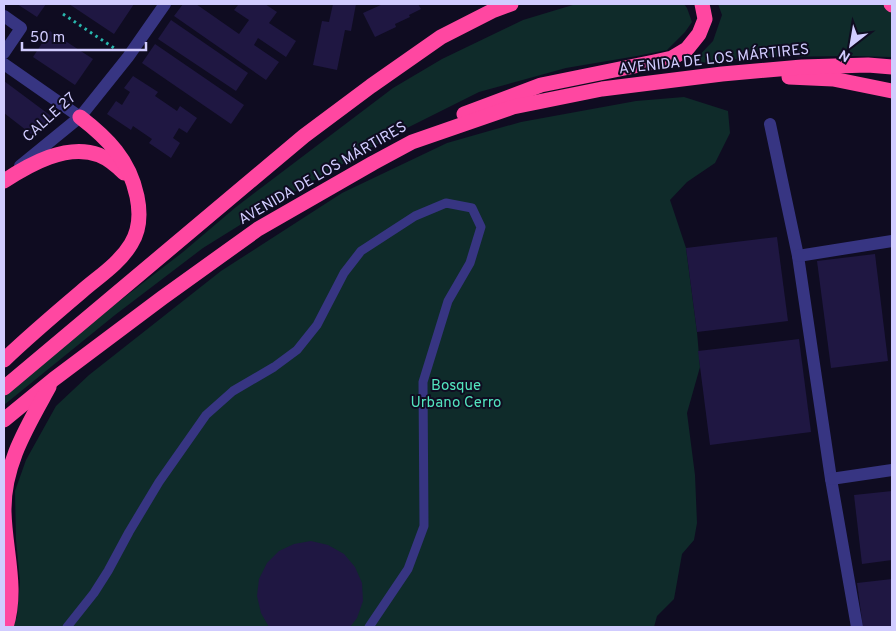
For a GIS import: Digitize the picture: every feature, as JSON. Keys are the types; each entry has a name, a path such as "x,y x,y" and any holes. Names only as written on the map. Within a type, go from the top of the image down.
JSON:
{"highway":[{"name":"AVENIDA DE LOS MÁRTIRES","path":"4,388 304,136 441,37 492,11 511,4"},
{"path":"492,11 519,4"},
{"path":"412,142 439,125 472,110 541,85 672,58 687,49 699,34 705,19 702,4"},
{"name":"AVENIDA DE LOS MÁRTIRES","path":"4,420 54,379 162,298 258,230 412,142 512,107 602,89 722,74 802,67 868,65 892,67"},
{"path":"722,74 833,80 892,90"},
{"path":"4,360 31,333 116,262 136,235 139,216 138,198 129,173 118,153 96,129 80,117"},
{"path":"4,180 43,160 64,154 90,152 116,164 133,186"},
{"path":"6,627 12,590 4,519 4,497 14,454 54,379"}],"street":[{"name":"CALLE 27","path":"4,180 80,117 128,57 165,4"},
{"path":"4,16 21,28 4,53"},
{"path":"4,64 80,117"},
{"path":"770,124 798,256 831,479 857,627"},
{"path":"798,256 892,241"},
{"path":"831,479 892,470"}],"lane":[{"path":"67,627 94,593 159,482 206,415 233,391 274,367 297,350 317,325 344,273 361,251 415,216 446,203 472,208 481,227 470,263 448,302 423,382 424,526 408,569 369,627"}],"path":[{"path":"63,14 128,57"}],"green space":[{"path":"576,4 684,4 692,22 667,50 566,68 479,92 391,136 277,202 203,248 115,315 4,405 4,396 113,306 183,252 236,207 393,88 442,59 523,20"},
{"path":"718,4 885,4 892,8 892,57 754,57 691,64 713,41 722,15"},
{"name":"Bosque Urbano Cerro","path":"684,97 728,111 730,133 715,163 687,182 670,200 686,248 700,367 687,413 695,475 697,523 694,540 682,554 674,599 657,616 654,627 12,627 17,617 20,582 16,540 15,491 26,460 56,406 89,375 221,271 342,193 447,143 521,122 636,101"}],"building":[{"path":"17,4 46,4 37,17"},
{"path":"69,4 134,4 114,34"},
{"path":"183,4 196,4 239,34 249,20 234,10 238,5 236,4 265,4 277,12 269,23 296,41 286,57 258,38 254,45 279,62 266,80 174,16"},
{"path":"333,4 356,4 351,31 345,30 337,70 313,65 322,21 329,22"},
{"path":"383,4 418,4 421,9 395,24 396,27 375,37 363,13"},
{"path":"171,20 248,73 236,91 158,39"},
{"path":"50,31 93,59 75,85 33,57"},
{"path":"155,44 244,105 231,124 142,63"},
{"path":"133,76 158,92 155,96 177,111 180,106 197,118 187,133 179,128 173,138 180,143 171,158 149,143 152,139 133,126 131,130 107,114 116,101 122,105 130,92 124,88"},
{"path":"4,81 51,116 35,137 4,113"},
{"path":"777,237 788,321 697,332 686,248"},
{"path":"875,254 888,361 831,368 817,261"},
{"path":"799,339 811,432 710,445 698,351"},
{"path":"892,491 892,560 862,564 854,495"},
{"path":"311,541 328,545 344,554 355,567 362,583 363,601 357,618 350,627 269,627 261,613 257,596 259,579 267,563 279,551 294,544"},
{"path":"892,579 892,627 863,627 857,583"}]}
